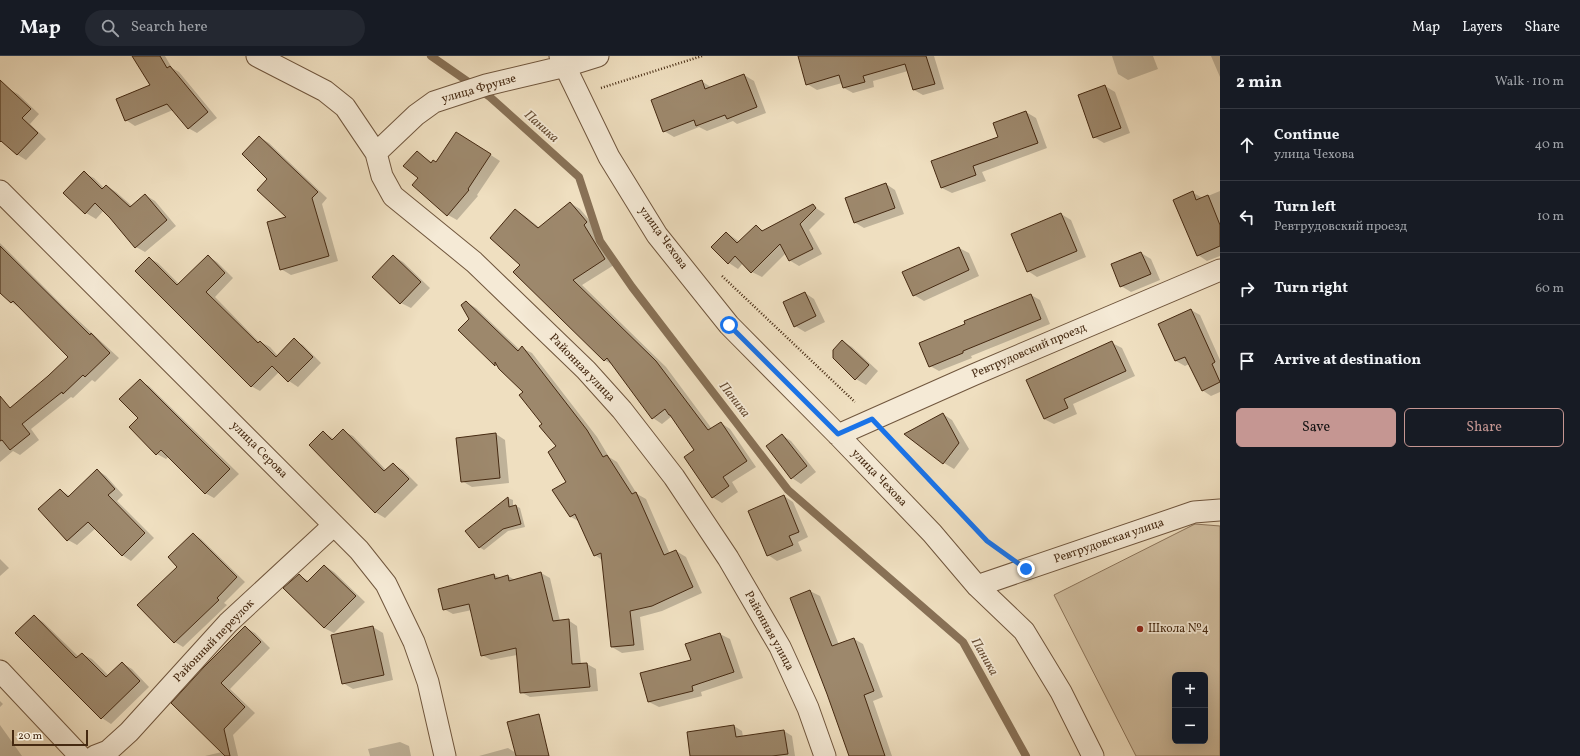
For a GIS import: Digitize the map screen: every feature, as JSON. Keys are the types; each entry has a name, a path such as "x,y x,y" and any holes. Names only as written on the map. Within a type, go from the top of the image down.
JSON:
{"street":[{"name":"Районная улица","path":"257,56 326,91 345,107 376,153 382,176 393,196 474,262 581,365 622,410 674,477 728,558 780,647 808,708 825,756"},
{"name":"улица Фрунзе","path":"376,153 416,114 434,102 563,61 598,56"},
{"name":"улица Чехова","path":"563,61 609,157 657,235 729,325 838,434 932,533 977,586 1024,631 1061,692 1093,756"},
{"name":"улица Серова","path":"0,191 359,550 386,584 414,642 428,682 444,756"},
{"name":"Ревтрудовский проезд","path":"838,434 1220,270"},
{"name":"Ревтрудовская улица","path":"977,586 1194,512 1220,510"},
{"name":"Районный переулок","path":"94,756 108,751 129,732 228,623 334,525"},
{"path":"0,671 80,756"}],"path":[{"path":"580,95 702,56"},
{"path":"720,273 872,419 987,541 1026,569"}],"shaded area":[{"name":"Школа №4","path":"1195,524 1220,526 1220,756 1136,756 1054,595"}],"building":[{"path":"132,56 160,56 167,68 170,66 208,112 188,129 167,104 125,121 116,99 150,85"},
{"path":"798,56 926,56 935,84 913,90 905,64 863,76 865,82 843,88 839,75 806,85"},
{"path":"744,74 757,107 727,119 725,115 696,126 694,120 663,132 651,100 702,80 705,89"},
{"path":"0,80 31,109 22,118 38,133 17,155 1,141 0,142"},
{"path":"1105,85 1121,128 1093,138 1078,95"},
{"path":"1026,111 1038,143 973,166 976,175 941,188 931,161 998,137 993,123"},
{"path":"456,132 491,154 468,189 469,190 447,216 412,185 418,178 403,166 417,151 431,163 433,160 436,162"},
{"path":"259,136 318,192 312,198 329,256 280,270 267,222 286,217 257,190 267,179 242,154"},
{"path":"84,171 102,189 106,185 130,207 145,194 167,220 135,248 110,218 95,203 85,214 63,193"},
{"path":"886,183 895,208 854,223 845,198"},
{"path":"1193,191 1196,200 1208,195 1220,225 1220,246 1197,256 1173,200"},
{"path":"570,202 587,222 584,225 605,259 573,280 656,361 708,430 721,422 747,461 723,477 729,486 712,498 684,457 694,450 665,409 652,419 607,358 604,361 513,272 520,265 490,238 515,209 538,228"},
{"path":"813,204 816,208 800,224 813,249 789,261 780,244 751,273 735,256 728,264 711,247 726,232 737,243 756,225 762,231"},
{"path":"1061,213 1077,251 1027,272 1011,234"},
{"path":"0,246 110,353 85,377 83,375 63,394 62,392 22,424 30,434 10,450 2,440 0,441 0,396 10,408 68,357 13,301 11,303 0,293"},
{"path":"959,247 969,270 913,296 902,272"},
{"path":"1141,252 1151,274 1120,287 1111,264"},
{"path":"208,255 225,273 206,292 258,343 260,341 276,357 294,338 313,357 288,382 272,366 251,387 135,271 149,257 177,285"},
{"path":"393,255 421,282 400,304 372,277"},
{"path":"805,292 816,316 794,327 783,302"},
{"path":"1031,294 1041,319 963,351 963,353 929,367 919,343 965,324 964,321"},
{"path":"466,301 518,351 522,346 587,430 603,457 607,455 632,494 636,492 664,555 676,550 693,587 652,606 630,611 634,645 611,647 601,553 594,556 575,514 570,517 552,490 566,482 548,452 556,446 539,426 542,424 519,395 523,392 499,369 495,362 495,366 458,330 469,319 461,305"},
{"path":"1191,309 1215,362 1212,364 1220,382 1202,391 1185,357 1175,361 1158,324"},
{"path":"842,340 869,365 855,380 833,358 833,350"},
{"path":"1112,341 1126,371 1064,399 1068,408 1044,419 1026,380"},
{"path":"140,379 230,469 205,494 161,450 156,455 129,427 138,418 119,399"},
{"path":"943,413 959,443 943,464 904,434"},
{"path":"343,429 384,471 393,463 409,479 375,513 309,445 323,431 332,440"},
{"path":"496,433 500,478 461,482 456,438"},
{"path":"782,434 807,466 791,479 766,446"},
{"path":"97,469 115,489 108,495 145,533 122,556 88,522 67,541 38,509 60,489 68,497"},
{"path":"784,495 799,532 789,536 793,545 767,556 748,511"},
{"path":"508,497 509,507 516,505 521,524 503,529 479,548 465,531"},
{"path":"193,533 237,577 217,598 219,600 174,643 137,605 177,567 168,557"},
{"path":"324,565 356,596 324,628 283,588 299,574 307,582"},
{"path":"541,572 553,621 569,619 572,664 587,663 590,687 520,693 516,648 481,656 469,604 443,610 438,589 494,574 495,579 508,575 509,581"},
{"path":"810,590 832,646 854,638 874,691 864,695 885,756 849,756 790,598"},
{"path":"34,615 76,658 82,653 106,677 122,662 140,681 101,719 15,633"},
{"path":"245,626 261,642 221,683 245,707 224,729 230,756 225,756 171,703"},
{"path":"373,626 384,675 342,684 331,635"},
{"path":"720,633 734,672 692,686 693,691 648,702 640,673 691,660 685,644"},
{"path":"539,714 549,756 516,756 507,722"},
{"path":"734,725 736,737 784,730 788,754 772,756 690,756 687,732"}],"waterway":[{"name":"Паника","path":"431,56 490,97 579,177 600,241 632,287 788,490 963,642 1026,756"}],"place":[{"name":"Школа №4","path":"1140,629"}],"route":[{"path":"729,325 838,434 872,419 987,541 1026,569"}]}
